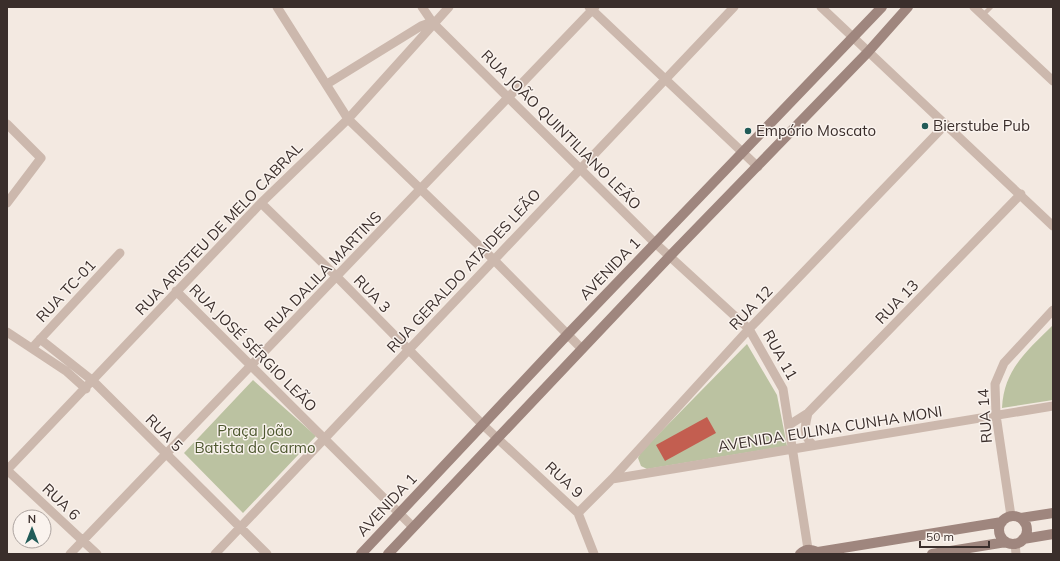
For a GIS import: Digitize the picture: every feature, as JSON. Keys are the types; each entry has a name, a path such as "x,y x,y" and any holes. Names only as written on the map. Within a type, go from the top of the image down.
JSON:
{"street":[{"name":"RUA JOÃO QUINTILIANO LEÃO","path":"422,7 432,22 655,243 670,256"},
{"name":"RUA ARISTEU DE MELO CABRAL","path":"7,470 86,389 176,291 260,203 348,119 386,79 432,22 449,7"},
{"name":"RUA GERALDO ATAIDES LEÃO","path":"215,554 734,7"},
{"path":"821,7 1021,194 1053,226"},
{"name":"AVENIDA 1","path":"361,554 567,335 882,7"},
{"path":"388,554 670,256 868,52 908,7"},
{"path":"974,7 1053,81"},
{"path":"279,8 348,119 494,260 582,349"},
{"path":"592,8 665,80 758,167"},
{"name":"RUA DALILA MARTINS","path":"70,554 337,278 592,8"},
{"path":"327,84 421,26 432,22"},
{"path":"7,124 42,158 7,203"},
{"name":"RUA 12","path":"578,513 612,479 749,329 946,124"},
{"name":"RUA 13","path":"789,425 808,412 1021,194"},
{"name":"RUA 3","path":"260,203 337,278 408,351 498,438"},
{"name":"RUA TC-01","path":"32,348 120,253"},
{"name":"RUA 11","path":"670,256 749,329 783,389 789,425 804,552"},
{"name":"RUA JOSÉ SÉRGIO LEÃO","path":"176,291 413,527"},
{"name":"RUA 14","path":"1011,519 996,415 995,384 1004,363 1053,310"},
{"path":"7,332 66,371 86,389"},
{"name":"RUA 5","path":"40,340 93,381 166,456 267,554"},
{"name":"AVENIDA EULINA CUNHA MONI","path":"612,479 1053,406"},
{"path":"808,412 805,426 805,437 813,445"},
{"name":"RUA 9","path":"498,438 578,513 594,554"},
{"name":"RUA 6","path":"7,470 82,542 97,554"},
{"path":"804,552 819,553 1053,513"},
{"path":"1011,519 1027,528 1015,541 1016,554"},
{"path":"1011,519 999,528 1000,534 1015,541"},
{"path":"932,554 1053,534"}],"lane":[{"path":"983,15 991,7"}],"green space":[{"path":"1053,325 1053,400 1002,408 1007,382 1012,371 1034,343"},
{"path":"747,344 777,395 787,446 647,469 641,466 638,458 641,452"},
{"name":"Praça João Batista do Carmo","path":"253,380 316,436 243,513 184,453"}],"building":[{"path":"707,417 716,433 665,461 656,445"}],"place":[{"name":"Bierstube Pub","path":"925,126"},
{"name":"Empório Moscato","path":"748,131"}]}
